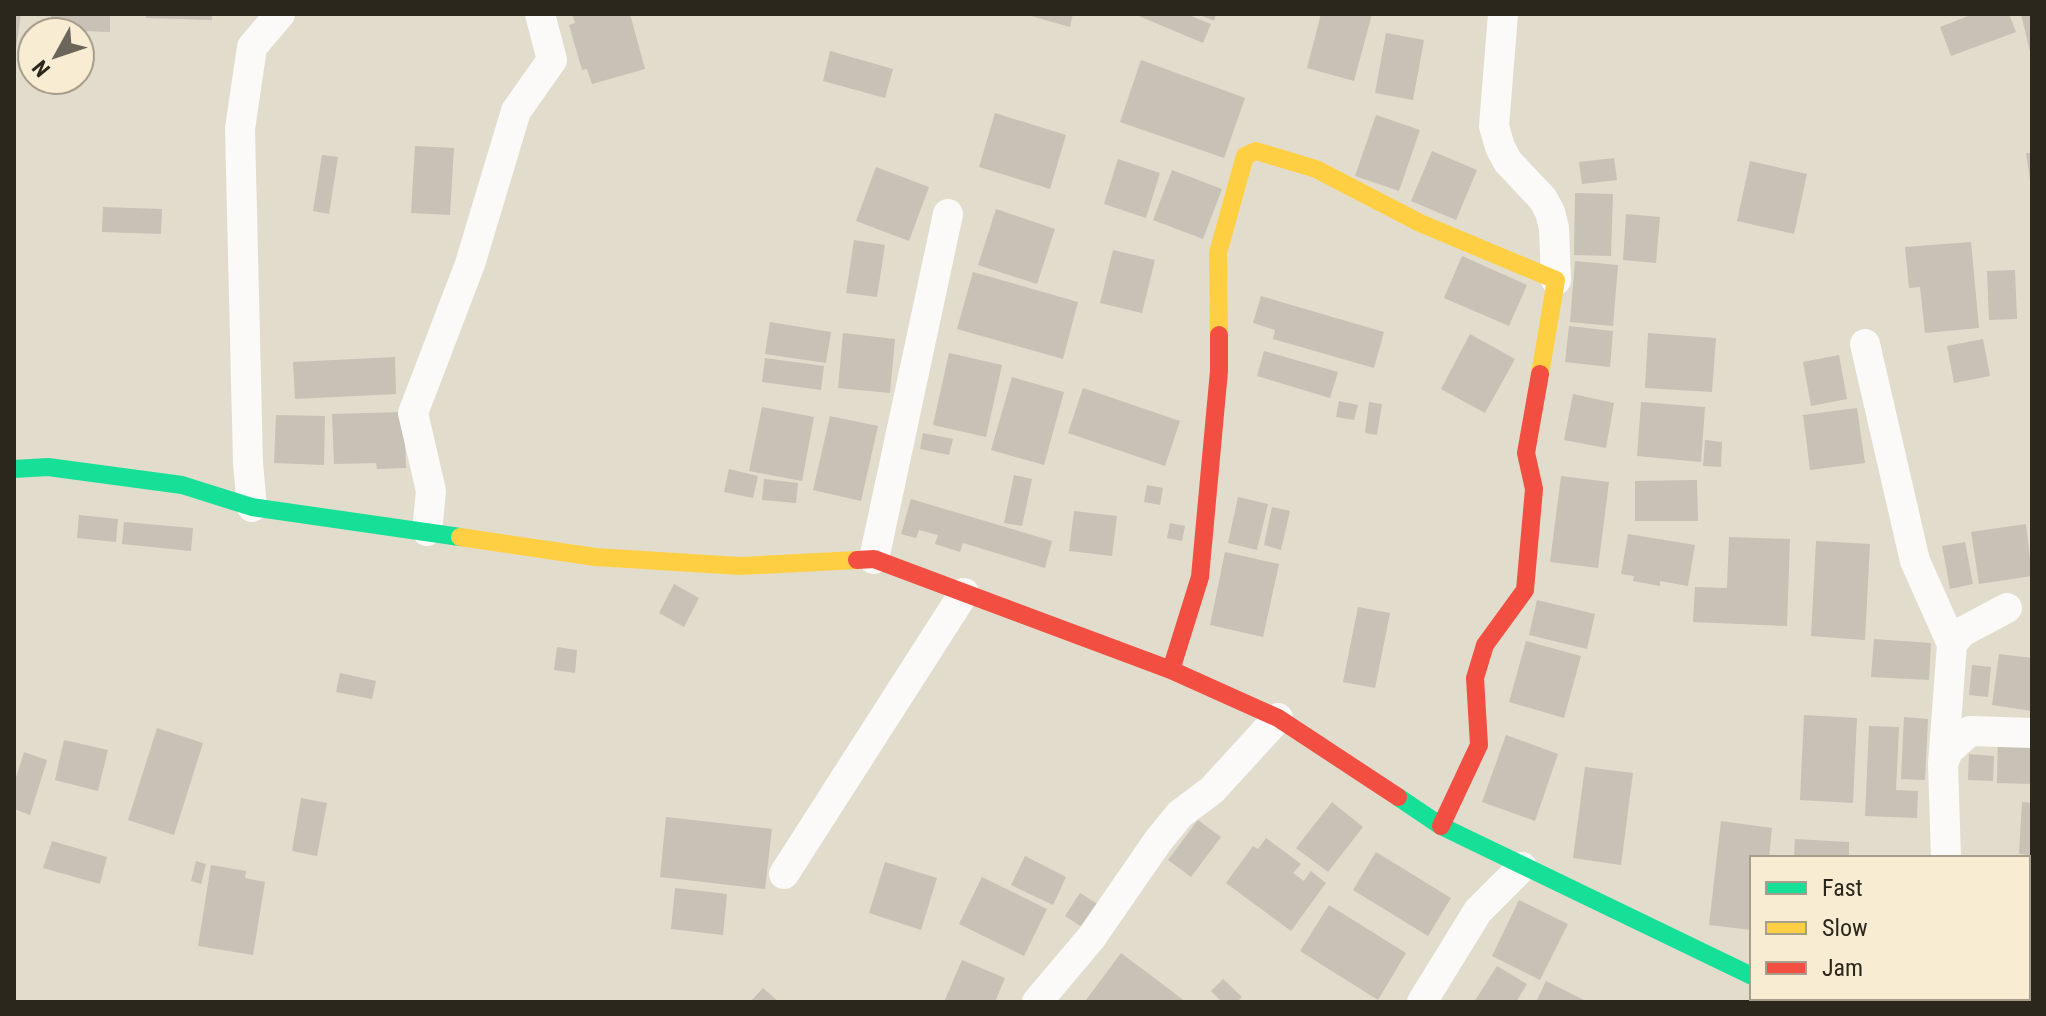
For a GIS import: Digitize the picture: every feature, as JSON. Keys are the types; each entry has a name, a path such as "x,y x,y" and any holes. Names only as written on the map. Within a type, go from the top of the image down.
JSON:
{"street":[{"path":"252,507 248,463 240,129 252,47 280,14"},
{"path":"427,531 431,491 413,413 470,264 516,111 552,60 540,14"},
{"path":"1441,826 1479,745 1475,678 1485,645 1525,590 1534,489 1526,453 1556,280 1554,228 1550,212 1543,199 1508,162 1494,126 1503,14"},
{"path":"1171,670 1200,577 1219,371 1218,253 1245,156 1256,151 1316,169 1420,223 1556,280"},
{"path":"874,559 948,214"},
{"path":"1865,344 1915,561 1952,644 1943,764 1946,856"},
{"path":"14,469 48,467 182,485 252,507 595,557 740,566 874,559 1171,670 1278,718 1441,826 1750,975"},
{"path":"784,874 964,593"},
{"path":"1952,644 1962,632 2007,608"},
{"path":"1037,1002 1091,938 1180,814 1212,790 1278,718"},
{"path":"1943,764 1948,751 1970,731 2032,733"},
{"path":"1422,1002 1478,911 1522,867"}],"building":[{"path":"14,14 21,14 16,16 14,49"},
{"path":"110,14 110,32 96,31 96,16 51,16"},
{"path":"146,14 212,14 212,20 146,18"},
{"path":"572,14 630,14 645,69 592,84 587,69 582,70 569,25 575,23"},
{"path":"1024,14 1073,14 1070,27"},
{"path":"1134,14 1186,14 1211,24 1203,43"},
{"path":"1198,14 1216,14 1214,21"},
{"path":"1321,14 1372,14 1354,81 1307,68"},
{"path":"1973,14 2009,14 2016,32 1951,56 1940,27"},
{"path":"2021,14 2032,14 2031,56"},
{"path":"1386,33 1424,40 1413,100 1375,93"},
{"path":"830,51 893,69 885,98 823,81"},
{"path":"1141,60 1245,98 1224,158 1120,122"},
{"path":"995,113 1066,135 1050,189 979,167"},
{"path":"1376,115 1420,130 1399,191 1355,176"},
{"path":"415,146 454,148 450,215 411,213"},
{"path":"1432,151 1477,170 1456,220 1411,201"},
{"path":"2026,153 2032,153 2032,180 2030,180"},
{"path":"322,155 338,157 329,214 313,211"},
{"path":"1614,158 1617,180 1582,184 1579,162"},
{"path":"1118,159 1160,173 1146,218 1104,204"},
{"path":"1750,161 1807,174 1794,234 1737,221"},
{"path":"876,167 929,187 909,241 856,221"},
{"path":"1172,170 1222,189 1203,239 1153,220"},
{"path":"1575,193 1613,194 1611,256 1574,255"},
{"path":"103,207 162,209 161,234 102,232"},
{"path":"996,209 1055,229 1037,284 978,265"},
{"path":"1626,214 1660,217 1656,263 1623,260"},
{"path":"854,240 885,245 877,297 846,293"},
{"path":"1971,242 1979,328 1925,333 1920,287 1909,288 1905,247"},
{"path":"1113,250 1155,260 1142,313 1100,303"},
{"path":"1462,256 1527,285 1509,326 1444,298"},
{"path":"1575,261 1618,265 1613,326 1570,322"},
{"path":"2015,270 2017,319 1989,320 1987,271"},
{"path":"973,272 1078,302 1063,359 957,329"},
{"path":"1261,296 1384,332 1374,368 1273,339 1275,330 1253,323"},
{"path":"770,322 831,332 826,363 765,354"},
{"path":"1569,326 1613,331 1610,367 1565,362"},
{"path":"843,333 895,339 890,393 838,388"},
{"path":"1648,333 1716,338 1712,392 1645,388"},
{"path":"1470,334 1515,359 1485,413 1441,389"},
{"path":"1983,339 1990,376 1954,383 1947,346"},
{"path":"1264,351 1338,372 1330,398 1257,376"},
{"path":"949,353 1002,365 986,437 933,425"},
{"path":"1839,355 1847,399 1811,406 1803,362"},
{"path":"395,357 396,394 295,399 293,362"},
{"path":"765,358 824,366 821,390 762,382"},
{"path":"1012,377 1064,392 1044,465 991,450"},
{"path":"1083,388 1180,421 1165,466 1068,433"},
{"path":"1573,394 1614,403 1606,448 1564,440"},
{"path":"1339,401 1358,405 1354,420 1336,417"},
{"path":"1369,402 1382,404 1377,435 1365,433"},
{"path":"1641,402 1705,407 1701,462 1637,456"},
{"path":"762,407 814,417 802,481 749,471"},
{"path":"1857,408 1865,463 1810,470 1803,415"},
{"path":"404,412 406,468 377,469 376,463 334,464 332,414"},
{"path":"276,415 325,416 324,465 274,463"},
{"path":"830,416 878,426 861,501 813,490"},
{"path":"923,433 953,439 949,455 920,449"},
{"path":"1705,440 1722,442 1721,467 1703,466"},
{"path":"729,469 758,476 753,498 724,492"},
{"path":"1014,475 1032,479 1022,526 1004,523"},
{"path":"1561,476 1609,482 1598,568 1550,562"},
{"path":"764,479 798,483 796,503 762,500"},
{"path":"1697,480 1698,521 1635,521 1635,481"},
{"path":"1147,485 1163,488 1160,505 1144,502"},
{"path":"1238,497 1268,504 1257,550 1228,543"},
{"path":"911,499 1052,541 1045,568 963,543 960,552 935,544 938,535 919,530 916,538 901,534"},
{"path":"1272,507 1290,511 1281,550 1264,545"},
{"path":"1074,511 1117,516 1112,556 1069,551"},
{"path":"79,515 118,519 116,542 77,538"},
{"path":"124,522 193,528 191,551 122,544"},
{"path":"1170,523 1185,526 1182,541 1167,538"},
{"path":"2026,524 2032,576 1979,584 1971,532"},
{"path":"1628,534 1695,545 1688,586 1660,581 1660,586 1633,581 1634,576 1621,574"},
{"path":"1729,537 1790,539 1787,626 1693,622 1695,587 1727,588"},
{"path":"1816,541 1870,544 1865,640 1811,636"},
{"path":"1965,542 1973,584 1950,589 1942,546"},
{"path":"1225,552 1279,564 1263,637 1210,625"},
{"path":"674,584 699,598 684,627 659,613"},
{"path":"1537,600 1595,614 1587,649 1529,635"},
{"path":"1358,607 1390,613 1375,688 1343,682"},
{"path":"1874,639 1931,643 1929,680 1871,677"},
{"path":"1526,641 1581,656 1564,718 1509,702"},
{"path":"557,647 577,650 575,673 554,670"},
{"path":"1999,654 2032,658 2032,711 1992,705"},
{"path":"1972,665 1991,667 1988,697 1969,695"},
{"path":"340,673 376,681 372,699 336,692"},
{"path":"1804,715 1857,718 1853,803 1800,800"},
{"path":"1904,717 1928,719 1925,780 1901,779"},
{"path":"1869,726 1899,727 1896,790 1918,791 1917,818 1865,816"},
{"path":"157,728 203,743 174,835 128,820"},
{"path":"1998,734 2032,735 2032,784 1997,783"},
{"path":"1506,735 1558,754 1535,821 1482,802"},
{"path":"64,740 108,750 98,791 55,780"},
{"path":"24,752 47,760 30,815 14,809 14,784"},
{"path":"1969,754 1994,756 1993,781 1968,780"},
{"path":"1585,767 1633,773 1621,865 1573,858"},
{"path":"301,798 327,803 317,856 292,851"},
{"path":"1332,802 1363,827 1328,872 1296,848"},
{"path":"2022,802 2032,803 2032,855 2019,854"},
{"path":"666,817 772,829 765,889 660,877"},
{"path":"1198,820 1221,837 1191,877 1168,860"},
{"path":"1721,821 1772,828 1769,856 1750,856 1750,930 1709,925"},
{"path":"1266,838 1301,864 1293,873 1304,881 1311,871 1326,883 1291,931 1226,883 1253,846 1258,849"},
{"path":"1795,839 1849,842 1849,856 1794,856"},
{"path":"52,841 107,857 100,884 43,868"},
{"path":"1376,852 1451,898 1428,936 1353,890"},
{"path":"1025,856 1066,877 1053,905 1011,885"},
{"path":"196,861 206,864 201,884 191,881"},
{"path":"885,862 937,878 921,930 869,913"},
{"path":"211,865 246,871 245,878 265,882 253,955 198,946"},
{"path":"982,877 1047,909 1024,956 959,924"},
{"path":"2030,884 2032,884 2030,938"},
{"path":"675,888 727,894 723,935 671,929"},
{"path":"1080,893 1099,905 1085,929 1065,916"},
{"path":"1519,900 1568,924 1540,980 1492,956"},
{"path":"1329,905 1406,953 1378,1000 1300,951"},
{"path":"2030,946 2032,946 2030,976"},
{"path":"1121,953 1186,1002 1086,1000"},
{"path":"962,960 1005,978 995,1002 944,1002"},
{"path":"1497,966 1527,984 1516,1002 1474,1002"},
{"path":"1223,979 1242,997 1237,1002 1222,1002 1211,991"},
{"path":"1546,981 1588,1002 1536,1002"},
{"path":"763,988 779,1002 750,1002"}],"traffic: fast":[{"path":"14,469 48,467 182,485 252,507 460,537"},
{"path":"1398,797 1441,826 1750,975"}],"traffic: slow":[{"path":"1219,335 1218,253 1245,156 1256,151 1316,169 1420,223 1556,280 1540,374"},
{"path":"460,537 595,557 740,566 857,560"}],"traffic: jam":[{"path":"1171,670 1200,577 1219,371 1219,335"},
{"path":"1441,826 1479,745 1475,678 1485,645 1525,590 1534,489 1526,453 1540,374"},
{"path":"857,560 874,559 1171,670 1278,718 1398,797"}]}
